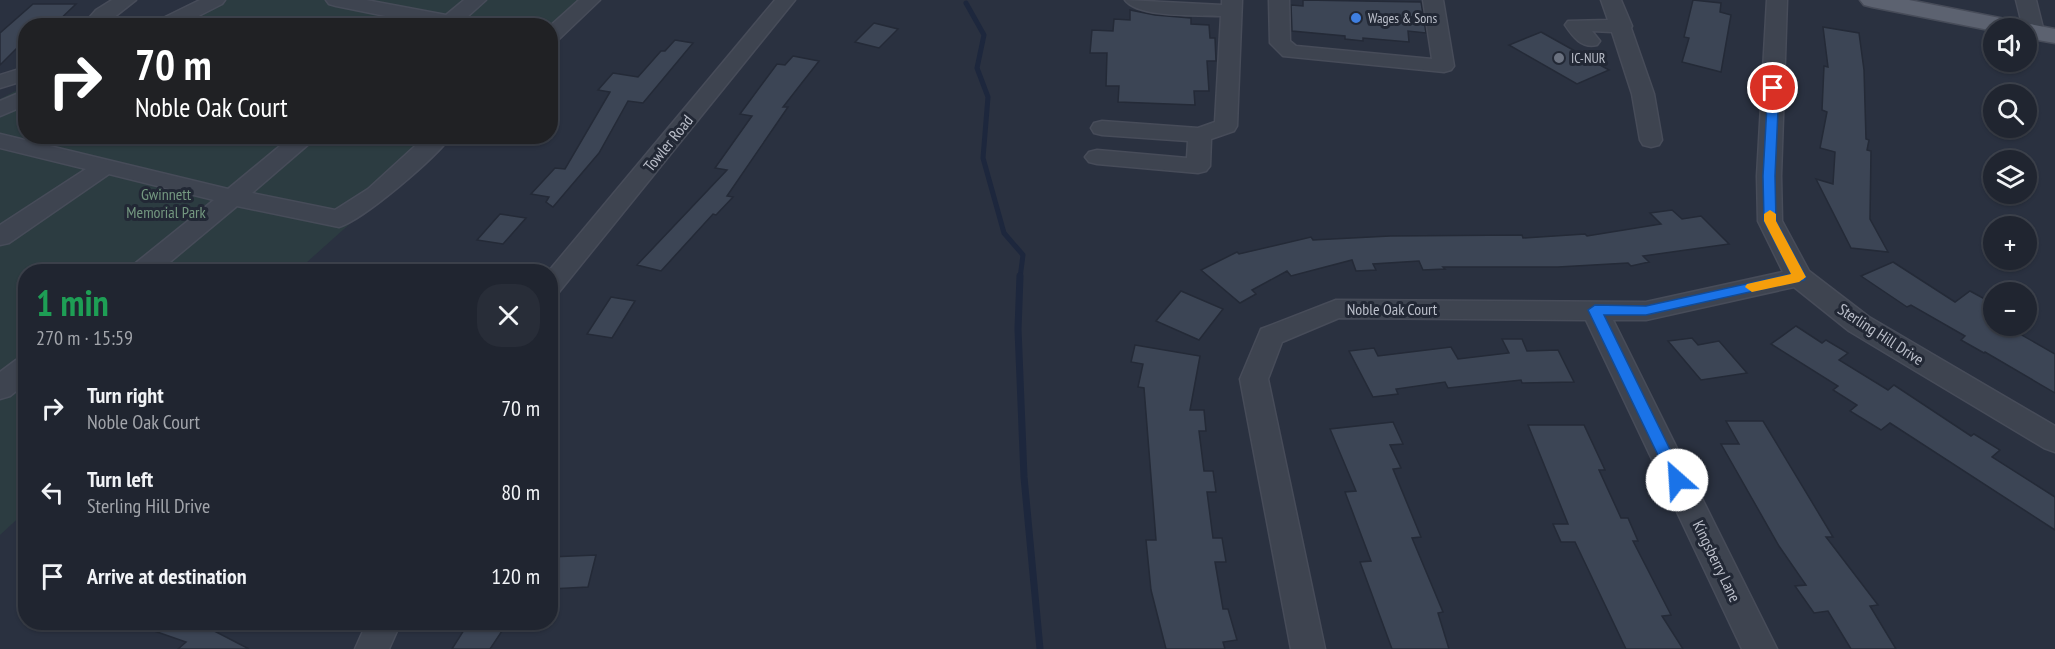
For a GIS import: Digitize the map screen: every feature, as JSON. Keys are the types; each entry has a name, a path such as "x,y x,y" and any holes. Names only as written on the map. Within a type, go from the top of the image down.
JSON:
{"main road":[{"path":"1872,0 1983,22"}],"street":[{"path":"99,18 126,0"},
{"path":"178,18 215,0"},
{"path":"336,0 403,5 433,18"},
{"path":"454,18 476,0"},
{"path":"558,30 590,0"},
{"name":"Towler Road","path":"558,275 785,0"},
{"path":"1102,128 1200,135 1226,126 1232,5 1147,6 1135,0"},
{"path":"1279,0 1280,43 1290,52 1444,66 1433,0"},
{"path":"1611,0 1622,26 1643,94 1651,140"},
{"name":"Sterling Hill Drive","path":"1777,0 1769,176 1770,221 1799,277 1859,324 2055,440"},
{"path":"2026,0 2030,18"},
{"path":"1590,41 1575,25 1622,26"},
{"path":"0,82 18,76"},
{"path":"0,109 18,100"},
{"path":"1097,157 1198,166 1200,135"},
{"path":"0,141 232,197 339,219 376,194 431,144"},
{"path":"151,264 297,144"},
{"path":"0,237 104,167"},
{"name":"Noble Oak Court","path":"1308,649 1254,379 1271,336 1336,309 1646,310 1799,277"},
{"name":"Kingsberry Lane","path":"1595,310 1760,649"},
{"path":"0,388 18,373"},
{"path":"372,649 380,630"}],"green space":[{"path":"199,0 598,0 558,37 558,18 163,18"},
{"name":"Gwinnett Memorial Park","path":"18,90 18,144 439,144 305,264 18,264 18,518 0,535 0,99"}],"building":[{"name":"Wages & Sons","path":"1303,0 1421,2 1426,33 1408,31 1409,42 1363,38 1363,41 1345,39 1345,36 1292,31 1291,5 1303,6"},
{"path":"1693,0 1721,3 1720,12 1731,15 1721,72 1682,62 1689,38 1684,37"},
{"path":"33,4 76,4 61,18 18,18 18,47 0,65 0,33"},
{"path":"1130,10 1191,18 1191,24 1209,25 1210,38 1215,38 1216,61 1207,61 1209,91 1194,91 1195,105 1118,102 1119,86 1106,86 1107,53 1090,53 1092,30 1113,31 1114,19 1130,20"},
{"path":"874,23 898,29 879,48 855,42"},
{"path":"1823,27 1859,33 1864,70 1866,139 1869,140 1867,150 1871,151 1870,219 1888,252 1851,248 1816,179 1833,184 1835,152 1820,148 1827,112 1822,110 1824,66 1828,67"},
{"name":"IC-NUR","path":"1541,32 1609,70 1577,84 1509,45"},
{"path":"675,40 693,43 643,103 628,101 599,153 553,207 546,202 549,197 531,194 555,168 565,169 610,92 598,90 613,73 638,77 661,51 665,51"},
{"path":"793,56 819,61 783,107 788,107 727,196 733,197 716,215 713,214 661,271 637,265 727,170 715,168 752,116 740,114 777,64 785,65"},
{"path":"1672,210 1682,219 1701,216 1729,244 1643,256 1649,262 1631,266 1628,263 1558,267 1443,267 1445,269 1423,270 1419,261 1373,264 1376,270 1356,271 1352,260 1291,276 1287,271 1252,290 1256,294 1240,303 1201,270 1237,252 1239,254 1311,237 1313,240 1390,236 1522,235 1523,238 1585,234 1587,236 1661,224 1650,213"},
{"path":"500,214 526,218 503,244 477,240"},
{"path":"1893,262 1955,302 1970,291 1983,298 1983,336 2024,336 2055,354 2055,393 1961,340 1965,336 1911,305 1907,307 1861,276"},
{"path":"1181,291 1223,309 1199,340 1156,321"},
{"path":"611,297 635,301 612,338 587,334"},
{"path":"1796,326 1822,343 1826,340 1848,353 1839,360 1888,390 1894,385 1971,436 1974,434 2000,450 1992,457 2055,497 2055,530 1890,423 1881,430 1850,411 1857,405 1833,390 1838,386 1771,344"},
{"path":"1692,338 1698,345 1719,341 1747,373 1701,380 1668,341"},
{"path":"1502,339 1522,339 1527,351 1558,350 1574,382 1522,383 1521,380 1448,388 1445,382 1396,389 1398,394 1373,397 1349,351 1374,348 1378,356 1451,347 1458,359 1509,353"},
{"path":"1135,345 1200,356 1190,410 1204,410 1206,431 1199,431 1204,471 1213,471 1216,492 1207,492 1213,538 1222,538 1226,562 1215,562 1223,609 1228,609 1237,640 1223,642 1225,649 1166,649 1151,590 1146,540 1156,540 1144,388 1138,387 1143,364 1131,362"},
{"path":"1726,421 1763,421 1833,537 1826,537 1878,605 1870,606 1896,649 1851,649 1828,611 1814,613 1795,586 1806,585 1779,546 1721,444 1739,444"},
{"path":"1393,422 1403,444 1390,445 1401,468 1393,469 1421,537 1412,538 1443,612 1438,613 1449,649 1392,649 1360,562 1371,561 1345,492 1356,491 1330,429"},
{"path":"1528,425 1584,425 1605,470 1599,470 1621,518 1628,518 1638,541 1633,541 1671,615 1662,616 1683,649 1626,649 1575,542 1561,542 1553,524 1568,524"},
{"path":"596,555 588,587 558,589 558,557"},
{"path":"151,630 212,630 249,649 178,649 186,642"},
{"path":"464,630 503,630 490,649 452,649"}],"waterway":[{"path":"966,3 984,35 977,68 988,97 983,158 1004,233 1023,255 1020,278"},
{"path":"1020,276 1018,329 1024,477 1040,649"}],"slow traffic":[{"path":"1752,287 1799,277 1770,221 1770,214"}],"place":[{"name":"Wages & Sons","path":"1356,18"},
{"name":"IC-NUR","path":"1559,58"}],"route":[{"path":"1677,480 1595,310 1646,310 1799,277 1770,221 1769,176 1773,88"}]}
